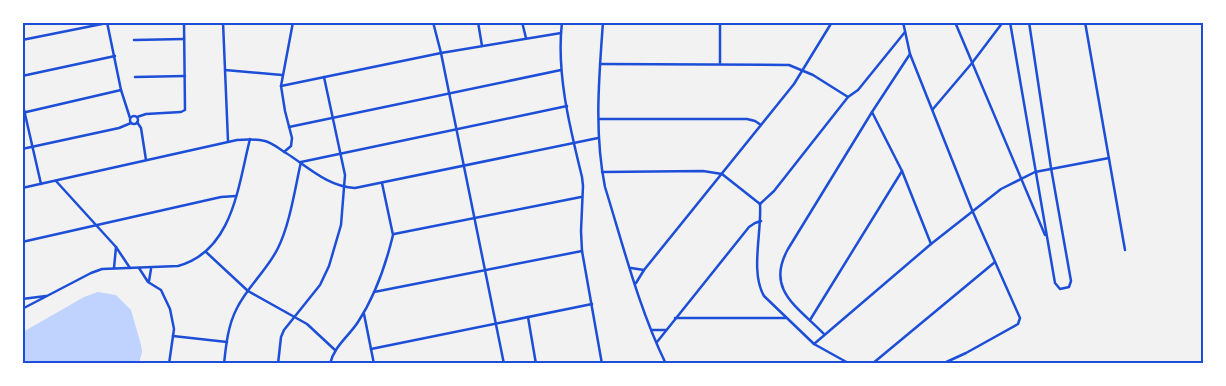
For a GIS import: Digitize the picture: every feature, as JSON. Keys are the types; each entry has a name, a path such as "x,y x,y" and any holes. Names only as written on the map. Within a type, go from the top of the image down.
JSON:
{"street":[{"path":"130,118 146,114 181,112 185,110 184,22"},
{"path":"223,22 228,141"},
{"path":"284,152 292,142 281,86 293,22"},
{"path":"433,22 442,53 504,364"},
{"path":"478,22 482,46"},
{"path":"522,22 526,38"},
{"path":"562,22 561,70 573,142 583,186 581,197 582,251 602,364"},
{"path":"603,22 598,138 602,172 631,268 656,343 666,364"},
{"path":"720,22 720,64"},
{"path":"636,283 644,270 794,84 832,22"},
{"path":"903,22 910,54 972,210 1020,318 1018,324 942,364"},
{"path":"955,22 1048,240"},
{"path":"933,109 972,63 1003,22"},
{"path":"1010,22 1055,283 1060,289 1064,289 1069,287 1071,281 1051,168 1029,22"},
{"path":"1085,22 1125,250"},
{"path":"22,40 107,23 121,90 131,123"},
{"path":"760,204 774,191 848,97 858,90 905,32"},
{"path":"281,86 442,53 561,33"},
{"path":"134,40 184,39"},
{"path":"824,334 789,298 781,287 780,265 872,112 910,54"},
{"path":"22,76 115,56"},
{"path":"600,64 789,65 803,70 848,97"},
{"path":"225,70 282,75"},
{"path":"289,127 561,70"},
{"path":"135,77 185,76"},
{"path":"278,364 281,337 284,330 320,285 329,266 341,225 345,175 324,78"},
{"path":"24,113 121,90"},
{"path":"22,101 41,184"},
{"path":"301,162 567,106"},
{"path":"872,112 902,171 931,244"},
{"path":"137,117 137,122 142,128 146,160"},
{"path":"599,118 747,119 761,125"},
{"path":"22,149 119,128 137,122"},
{"path":"22,188 228,141 250,139 265,141 301,162 330,183 345,188 355,188 598,138"},
{"path":"22,309 91,273 114,268 178,266 190,262 206,252 226,227 250,139"},
{"path":"814,344 972,210 1001,189 1035,172 1109,158"},
{"path":"224,364 227,342 236,309 272,259 284,234 301,162"},
{"path":"602,172 703,171 722,174 760,204 761,222 757,268 764,296 814,344 850,364"},
{"path":"810,320 902,171"},
{"path":"56,181 116,247 130,268"},
{"path":"330,364 335,350 357,323 374,292 394,234 382,183"},
{"path":"22,242 220,197 236,196"},
{"path":"394,234 581,197"},
{"path":"656,343 749,227 761,222"},
{"path":"114,268 116,247"},
{"path":"374,292 582,251"},
{"path":"206,252 248,291 307,324 335,350"},
{"path":"872,364 995,262"},
{"path":"139,268 148,282 160,290 174,321 174,336 169,364"},
{"path":"148,282 151,268"},
{"path":"631,268 644,270"},
{"path":"22,298 48,296"},
{"path":"371,349 592,304"},
{"path":"363,313 374,364"},
{"path":"528,317 536,364"},
{"path":"675,318 786,318"},
{"path":"652,330 666,330"},
{"path":"174,336 227,342"}],"water":[{"path":"98,292 116,295 131,310 141,345 142,352 139,363 23,363 23,332 84,297"}]}
